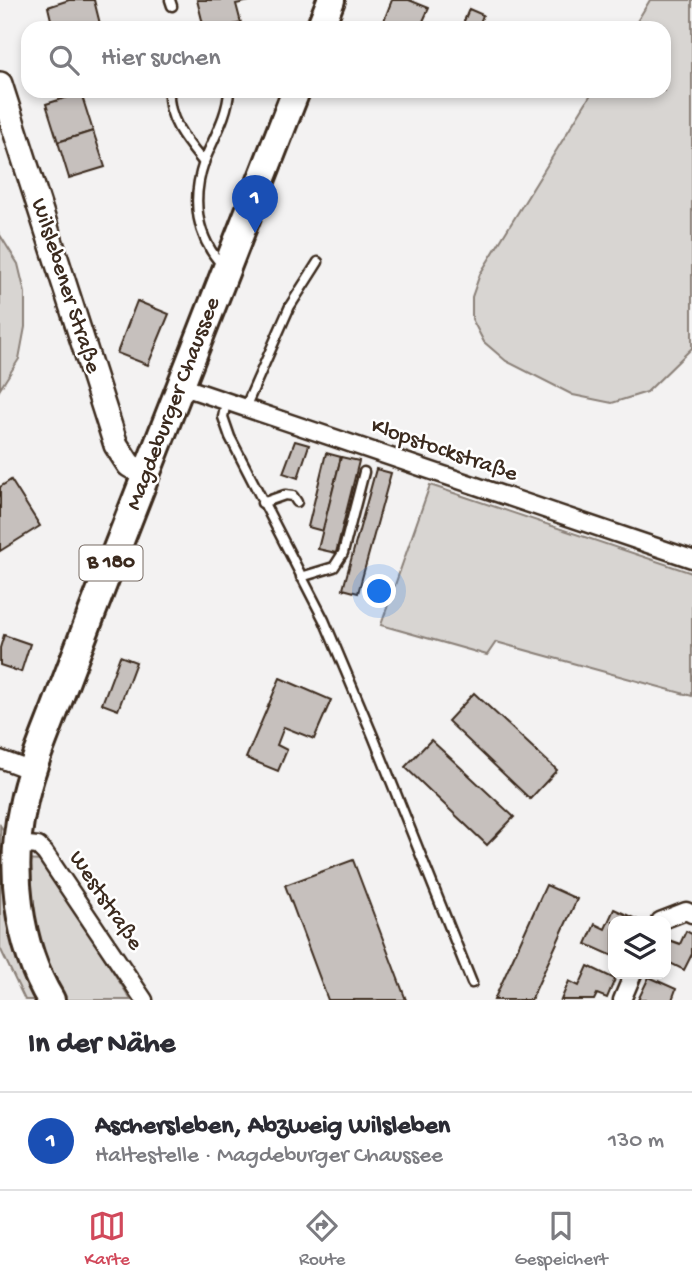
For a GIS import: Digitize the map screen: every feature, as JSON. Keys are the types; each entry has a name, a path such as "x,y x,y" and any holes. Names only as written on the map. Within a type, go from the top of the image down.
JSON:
{"main road":[{"path":"323,21 331,0"},
{"name":"Magdeburger Chaussee","path":"51,1000 32,958 15,902 17,844 32,771 76,651 293,98"}],"street":[{"name":"Wilslebener Straße","path":"0,84 116,445 129,465 146,475"},
{"name":"Klopstockstraße","path":"181,386 692,559"},
{"path":"0,759 32,771"},
{"name":"Weststraße","path":"17,844 38,846 45,853 144,1000"},
{"path":"671,917 686,912 692,914"},
{"path":"622,1000 631,979"}],"lane":[{"path":"170,98 172,113 183,137 204,163"},
{"path":"226,269 211,254 199,229 198,190 204,163 218,132 227,98"},
{"path":"244,408 290,306 318,262"},
{"path":"226,402 223,417 230,437 324,620 472,983"},
{"path":"301,576 334,567 343,553 364,472"},
{"path":"262,503 285,495 293,496 297,502"}],"shaded area":[{"path":"650,0 692,0 692,348 647,392 612,403 573,395 506,361 484,342 472,319 472,297 480,274 589,98 671,98 671,21 637,21"},
{"path":"0,235 18,264 25,293 25,327 19,359 0,389"},
{"path":"430,485 692,573 692,696 496,642 487,655 381,625"},
{"path":"0,825 23,860 43,861 131,1000 25,1000 0,948"}],"building":[{"path":"69,0 94,0 99,21 51,21 48,7"},
{"path":"197,0 254,0 236,4 240,21 202,21"},
{"path":"392,0 409,0 429,8 423,21 384,21"},
{"path":"469,9 483,15 481,21 464,21"},
{"path":"65,98 83,98 93,131 58,142 46,104"},
{"path":"93,131 105,167 69,178 58,142"},
{"path":"137,301 169,314 148,365 117,353"},
{"path":"295,441 309,445 298,478 283,473"},
{"path":"326,453 341,457 323,531 308,527"},
{"path":"341,457 359,461 336,553 318,549"},
{"path":"376,469 391,473 358,593 343,589"},
{"path":"11,480 40,526 0,551 0,487"},
{"path":"4,635 30,644 21,672 0,665 0,648"},
{"path":"120,656 136,662 118,710 102,704"},
{"path":"280,678 331,700 314,739 284,727 277,745 287,750 278,771 246,758"},
{"path":"474,693 557,770 530,799 448,721"},
{"path":"431,740 514,817 487,845 405,767"},
{"path":"353,860 406,1000 328,1000 285,885"},
{"path":"546,885 577,899 531,1000 494,1000"},
{"path":"614,909 629,916 611,916"},
{"path":"608,922 608,954 586,944 595,924 605,929"},
{"path":"686,931 692,934 692,954 684,970 671,964 671,941 680,944"},
{"path":"588,966 608,976 608,979 615,979 607,998 597,994 594,1000 561,1000 569,981 579,986"},
{"path":"648,979 676,989 672,1000 638,1000"}],"place":[{"name":"Aschersleben, Abzweig Wilsleben","path":"255,233"}]}
